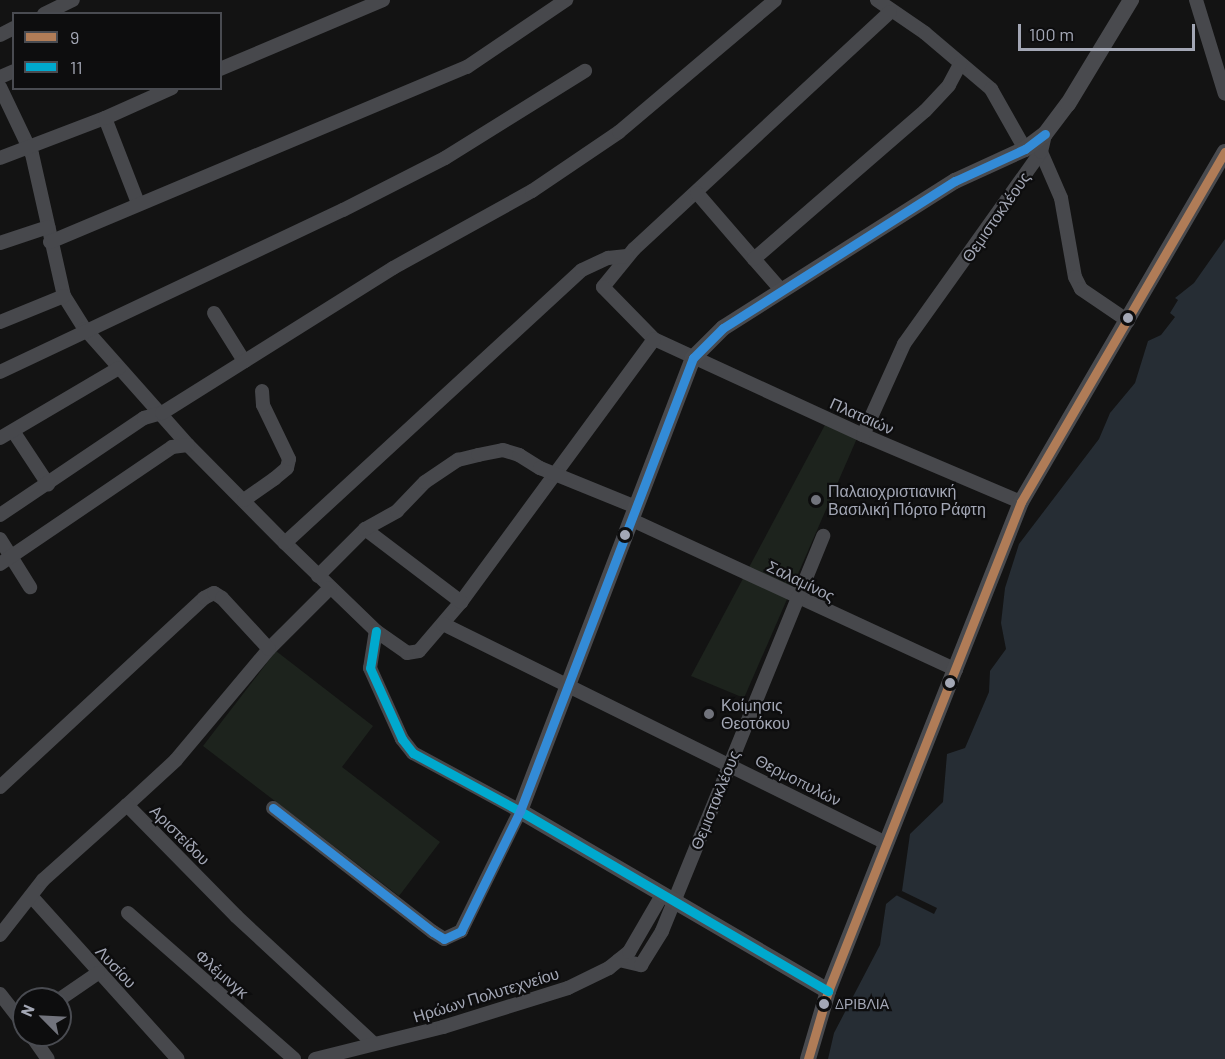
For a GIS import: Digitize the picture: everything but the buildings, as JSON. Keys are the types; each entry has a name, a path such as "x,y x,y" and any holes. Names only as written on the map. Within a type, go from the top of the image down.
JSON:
{"main road":[{"path":"828,991 520,810 565,685 634,514 693,357 723,328 955,181 1033,150 1131,0"},
{"path":"808,1059 828,991 1021,502 1225,152"}],"street":[{"path":"48,12 73,0"},
{"path":"222,68 383,0"},
{"path":"50,242 138,203 467,67 566,0"},
{"path":"0,515 144,418 162,413 393,268 532,190 619,132 776,0"},
{"path":"877,0 890,12 925,33 991,89 1033,150 1061,198 1075,277 1082,289 1128,321"},
{"path":"1196,0 1225,94"},
{"path":"0,87 30,148 64,297 85,329 162,413 188,445 285,543 376,631 406,653 419,651 461,602 654,339 603,287 627,256 890,12"},
{"path":"754,259 925,111 949,85 960,64"},
{"path":"0,372 85,329 343,210 445,158 585,71"},
{"path":"0,158 105,118 168,90"},
{"path":"105,118 138,203"},
{"name":"Θεμιστοκλέους","path":"863,435 904,344 1033,150"},
{"path":"697,193 782,291"},
{"path":"0,243 48,227"},
{"path":"285,543 582,270 609,258 627,256"},
{"path":"0,322 64,297"},
{"path":"214,313 244,361"},
{"name":"Πλαταιών","path":"654,339 863,435 1021,502"},
{"path":"0,438 119,368"},
{"path":"244,500 287,468 289,459 263,405 262,391"},
{"path":"13,431 48,484"},
{"path":"6,560 172,447 188,445"},
{"name":"Σαλαμίνος","path":"318,576 365,529 397,511 425,482 458,460 503,450 555,474 796,598 956,670"},
{"path":"365,529 461,602"},
{"name":"Θεμιστοκλέους","path":"668,898 729,764 823,536"},
{"path":"0,539 6,560 30,587"},
{"name":"Αριστείδου","path":"330,588 269,649 176,760 127,806 236,916 373,1044"},
{"path":"0,787 204,598 214,593 222,598 269,649"},
{"name":"Θερμοπυλών","path":"443,624 885,842"},
{"path":"273,808 444,939 461,931 520,810 413,753 402,739 370,668 376,631"},
{"path":"0,935 55,867 127,806"},
{"name":"Λυσίου","path":"31,896 98,973 178,1059"},
{"name":"Ηρώων Πολυτεχνείου","path":"315,1059 547,997 619,960 668,898"},
{"name":"Φλέμινγκ","path":"128,914 294,1059"},
{"path":"72,991 98,973"},
{"path":"0,994 12,1010"}],"shaded area":[{"path":"1225,239 1225,1059 828,1059 834,1033 880,945 886,904 902,891 910,834 943,802 947,754 965,748 989,692 990,671 1006,649 1001,623 1005,588 1019,544 1099,439 1110,413 1135,383 1148,341 1161,335 1175,317 1170,313 1178,300 1175,298 1194,283"},
{"path":"826,423 858,436 744,698 691,676"},
{"path":"276,651 373,726 342,767 440,842 399,896 203,746"}],"pier":[{"path":"902,891 937,908 934,914 894,894"}],"transit line":[{"path":"273,808 433,932 444,939 461,931 520,811 693,358 723,328 955,181 1025,149 1045,134"},
{"name":"9","path":"808,1059 828,991 1021,502 1225,152"},
{"name":"11","path":"376,631 370,668 402,739 413,753 520,811 828,991"}],"place":[{"name":"Παλαιοχριστιανική Βασιλική Πόρτο Ράφτη","path":"816,500"},
{"name":"Κοίμησις Θεοτόκου","path":"709,714"},
{"name":"ΔΡΙΒΛΙΑ","path":"824,1004"}]}
